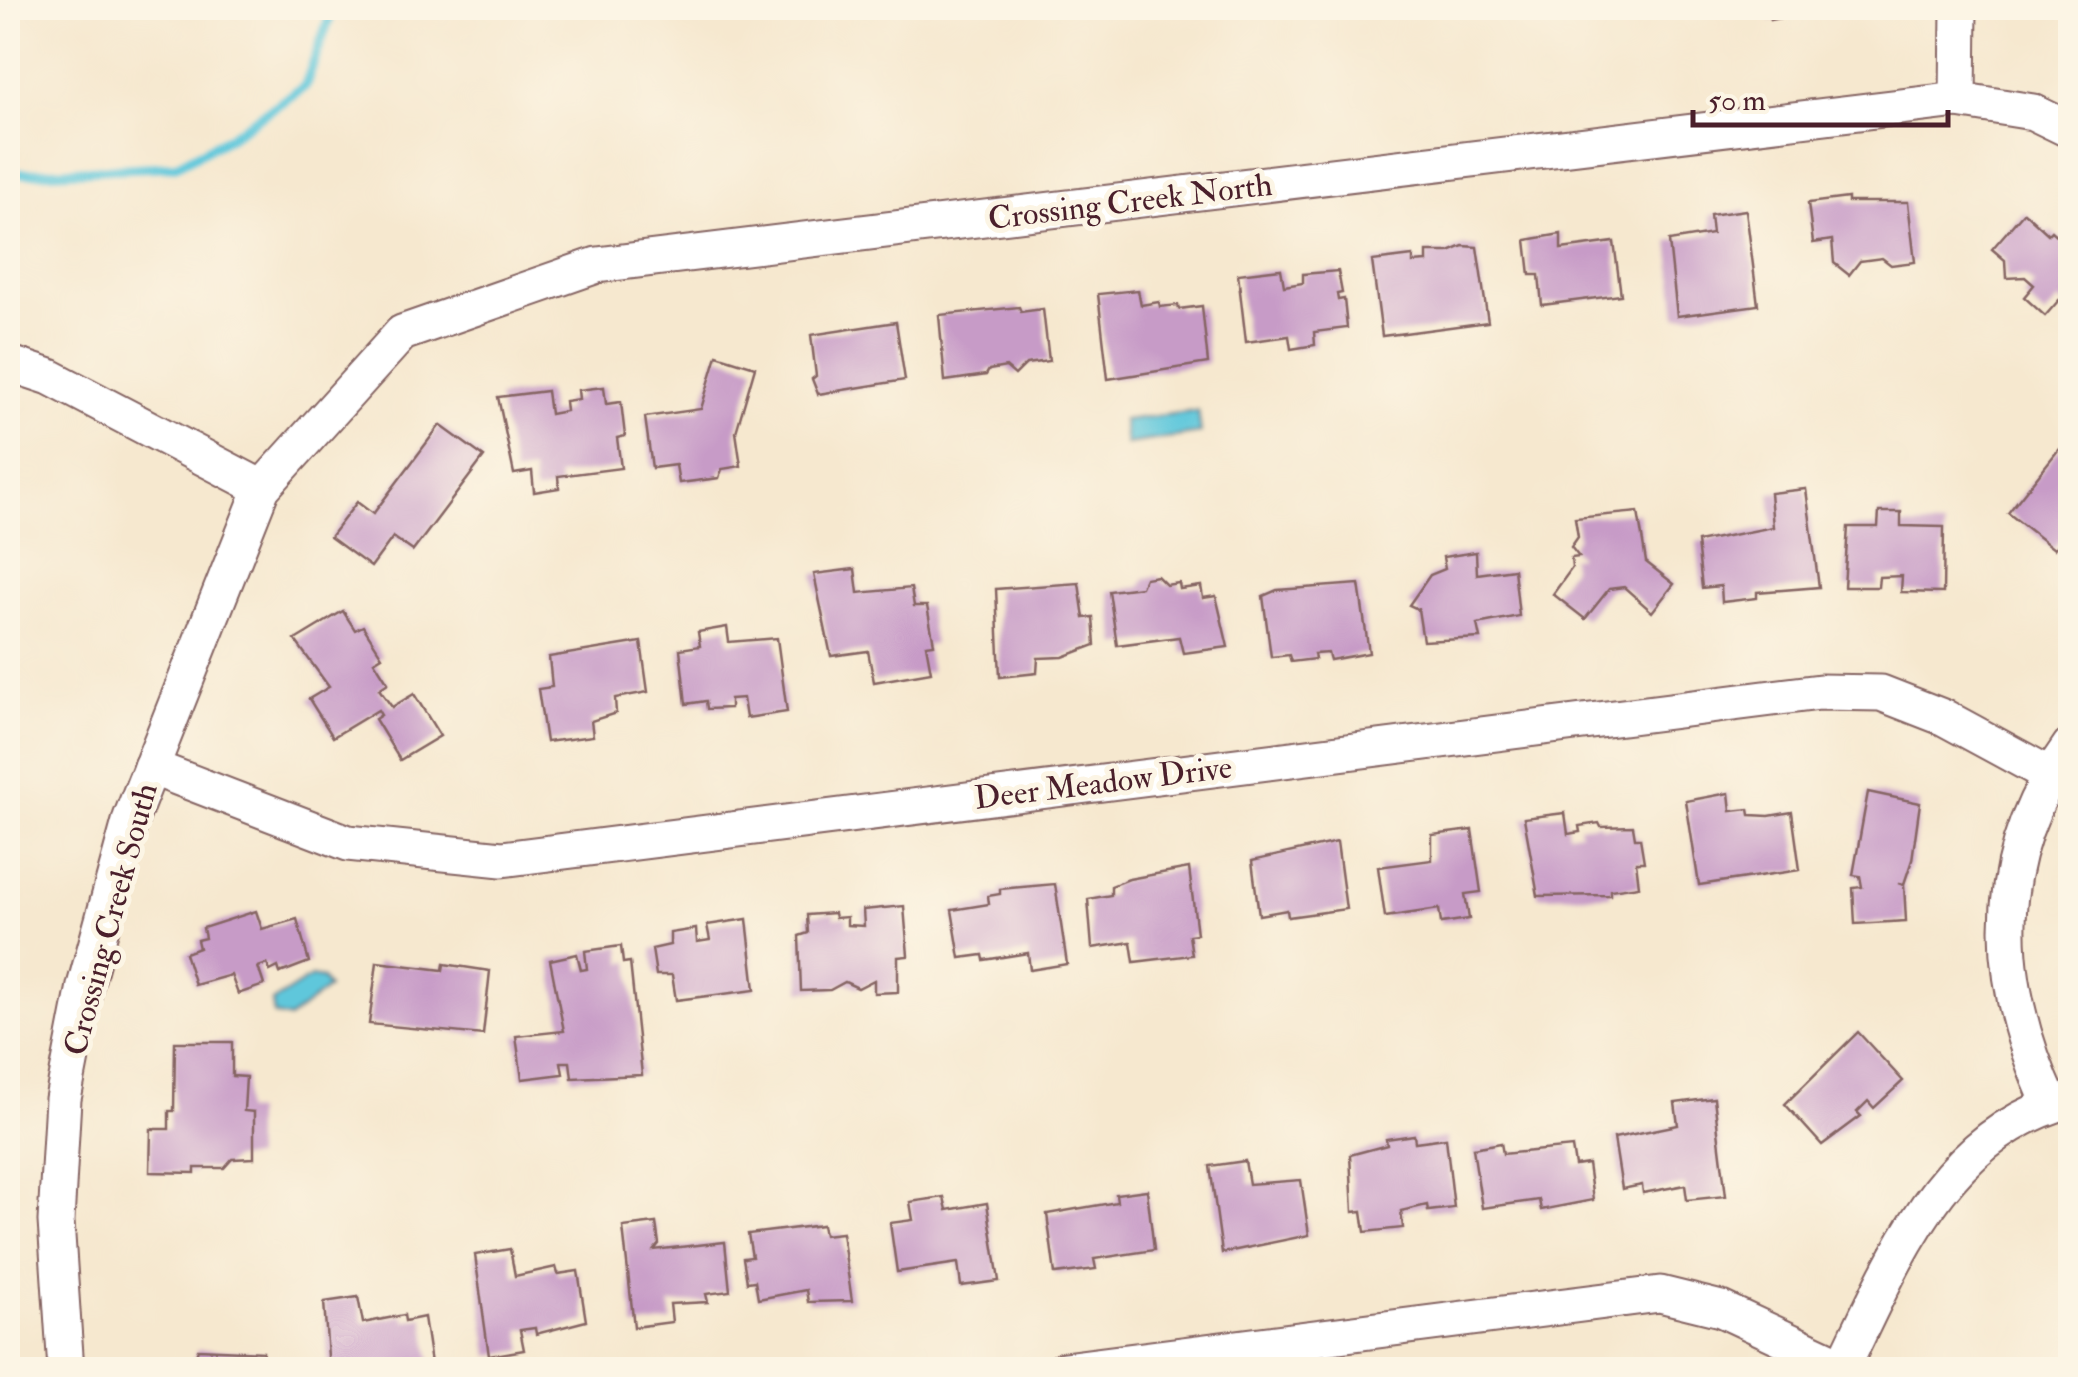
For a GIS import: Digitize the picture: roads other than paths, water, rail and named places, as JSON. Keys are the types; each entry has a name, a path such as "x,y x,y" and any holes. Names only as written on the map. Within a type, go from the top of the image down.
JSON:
{"street":[{"path":"1958,100 1959,8"},
{"name":"Crossing Creek North","path":"262,488 402,332 597,265 1958,100 2033,112 2070,130"},
{"path":"8,362 50,377 262,488"},
{"name":"Crossing Creek South","path":"66,1370 56,1221 63,1099 85,986 131,818 262,488"},
{"name":"Deer Meadow Drive","path":"150,767 348,843 502,859 1820,692 1881,693 1945,718 2050,775"},
{"path":"1064,1370 1660,1294 1721,1309 1842,1368 1938,1187 1979,1145 2060,1102 2024,1048 2009,984 2006,918 2021,847 2050,775 2070,746"}],"water":[{"path":"1198,411 1201,433 1126,444 1123,420"},
{"path":"311,977 322,979 328,988 289,1019 274,1015 272,1002"}],"waterway":[{"path":"8,174 175,166 226,139 305,86 333,8"}]}
